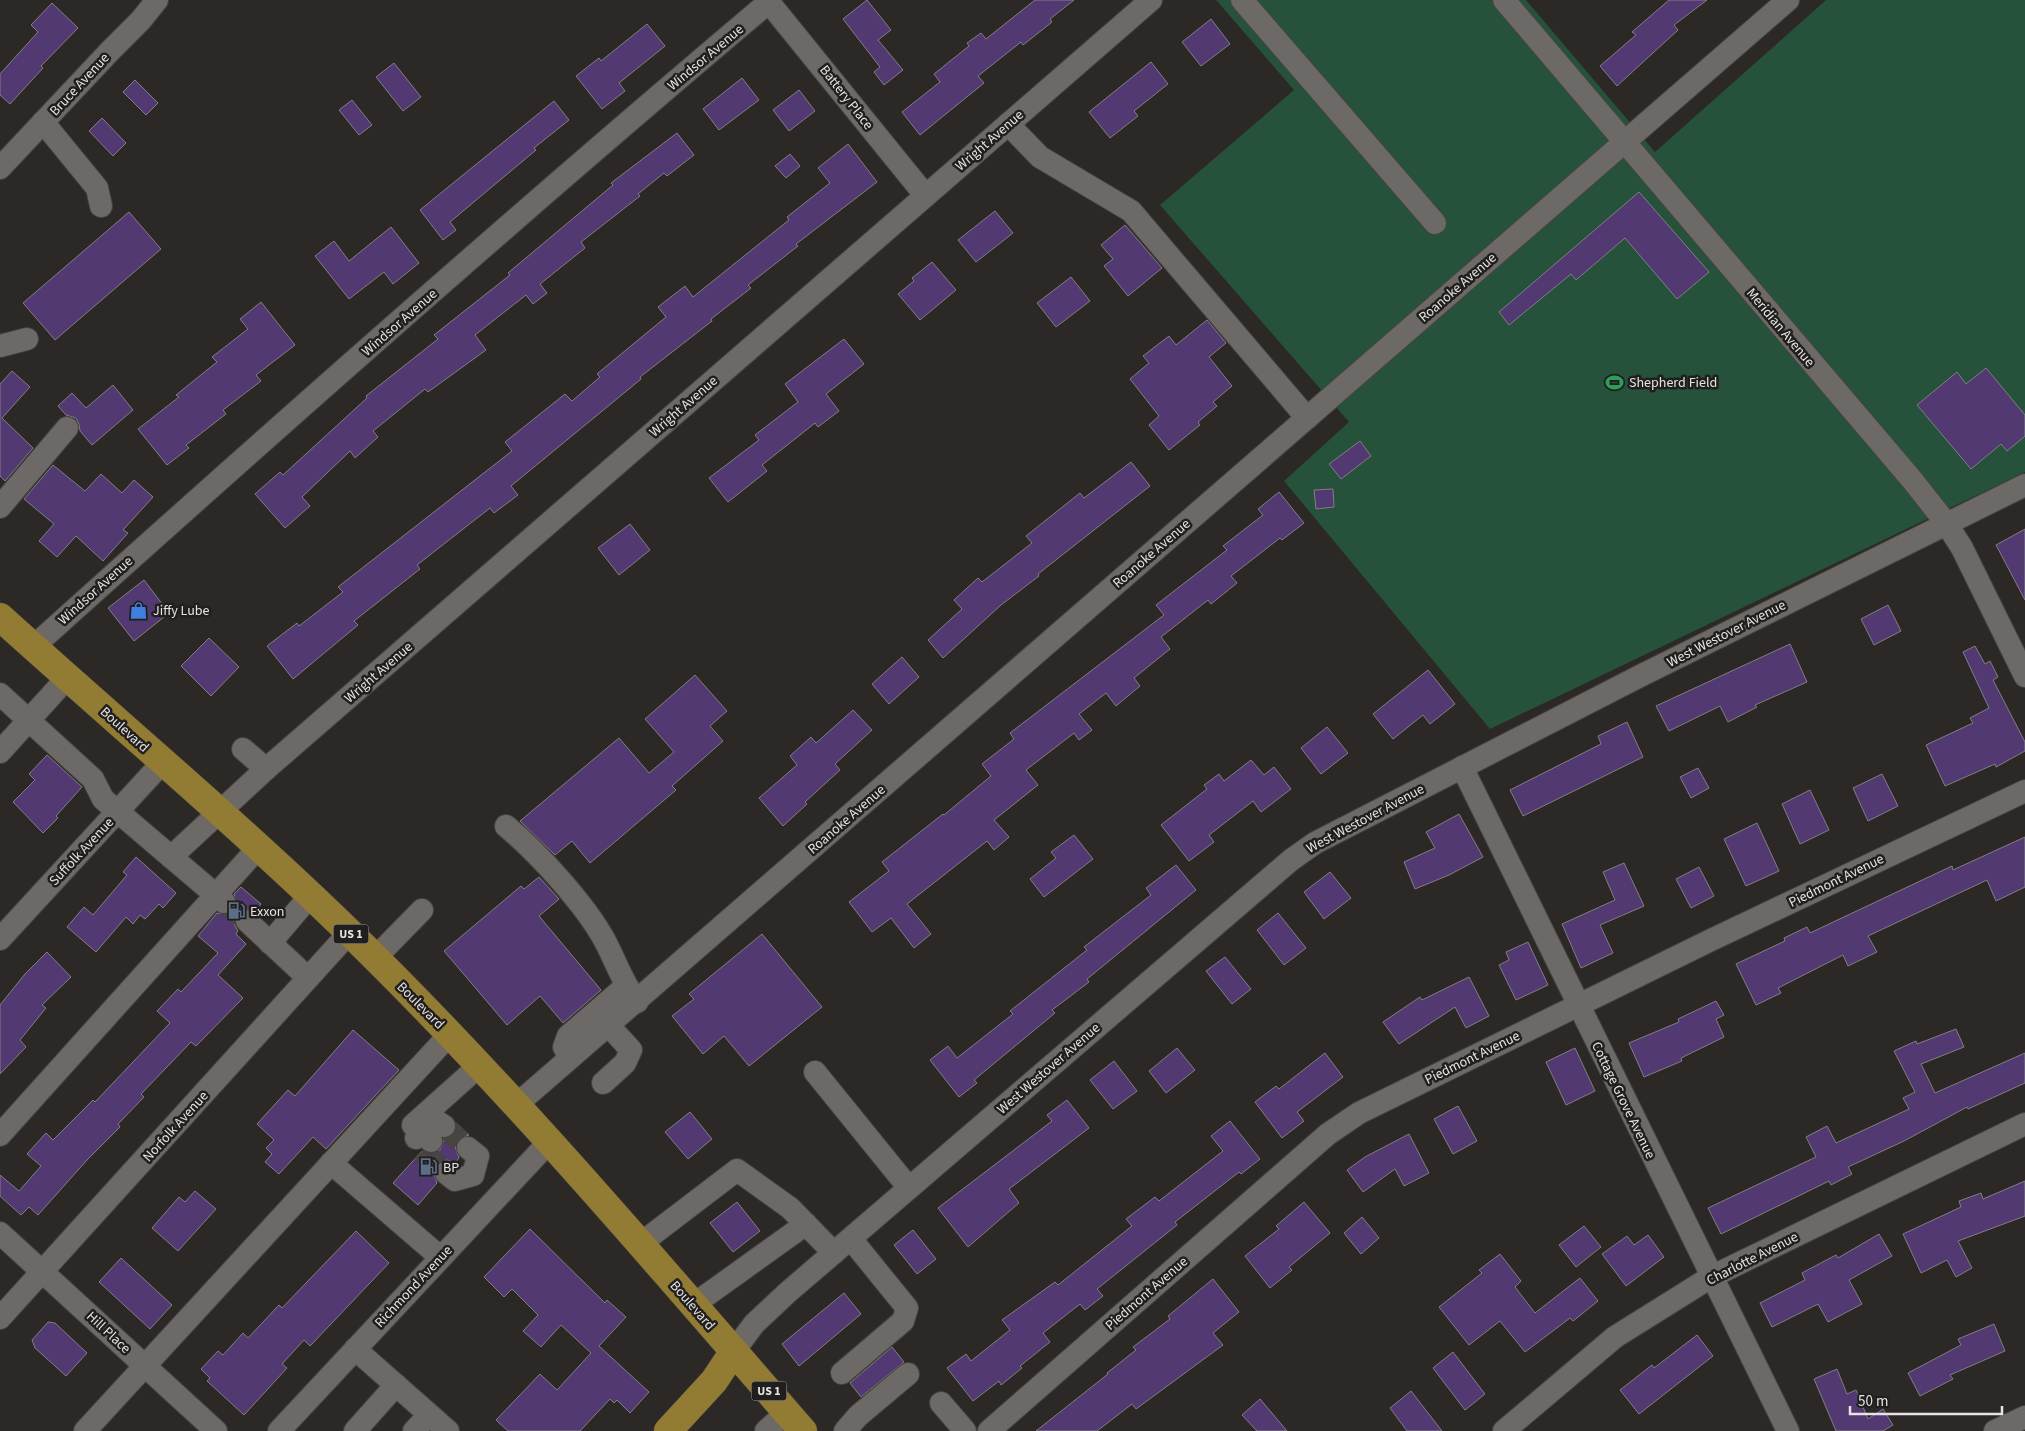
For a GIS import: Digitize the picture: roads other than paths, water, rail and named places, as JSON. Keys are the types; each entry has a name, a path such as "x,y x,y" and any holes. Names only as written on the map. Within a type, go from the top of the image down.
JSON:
{"main road":[{"name":"Boulevard","path":"0,617 258,848 375,958 480,1066 640,1244 795,1421"},
{"path":"668,1431 714,1381 734,1351"}],"street":[{"name":"Bruce Avenue","path":"0,168 110,50 132,31 157,0"},
{"name":"Wright Avenue","path":"171,857 217,812 266,769 1150,0"},
{"path":"1242,0 1435,223"},
{"name":"Meridian Avenue","path":"1504,0 1946,523 1962,548 2025,676"},
{"name":"Roanoke Avenue","path":"515,1106 609,1026 631,994 1307,418 1788,0"},
{"name":"Battery Place","path":"768,1 925,195"},
{"name":"Windsor Avenue","path":"33,647 213,484 768,1"},
{"path":"43,122 97,188 101,206"},
{"path":"1008,124 1040,157 1131,211 1307,418"},
{"path":"0,346 27,339"},
{"path":"0,507 67,428"},
{"name":"West Westover Avenue","path":"734,1351 760,1318 842,1246 1291,860 1314,843 1946,523 2025,485"},
{"path":"0,752 67,678"},
{"path":"0,694 93,779 101,797 220,899"},
{"path":"243,749 266,769"},
{"name":"Suffolk Avenue","path":"0,939 162,763"},
{"name":"Cottage Grove Avenue","path":"1462,767 1788,1431"},
{"name":"Piedmont Avenue","path":"990,1431 1328,1134 1359,1113 1578,1005 2025,791"},
{"path":"506,826 532,848 587,915 605,940 631,994 568,1036 564,1046 570,1058"},
{"path":"0,1135 220,899 258,848"},
{"path":"270,943 310,896"},
{"path":"375,958 422,910"},
{"path":"247,922 308,978"},
{"name":"Norfolk Avenue","path":"0,1318 349,933"},
{"path":"603,1083 625,1063 631,1050 609,1026"},
{"path":"84,1431 450,1034"},
{"path":"429,1137 413,1126 480,1066"},
{"path":"815,1072 909,1188"},
{"name":"Charlotte Avenue","path":"1504,1431 1615,1337 1711,1277 2025,1124"},
{"name":"Richmond Avenue","path":"279,1431 548,1142"},
{"path":"331,1164 440,1257"},
{"path":"461,1164 497,1197"},
{"path":"640,1244 737,1170 790,1208 806,1224 842,1246 907,1308 903,1320 842,1373"},
{"path":"693,1305 806,1224"},
{"name":"Hill Place","path":"0,1233 216,1431"},
{"path":"355,1349 396,1385 421,1423 448,1431"},
{"path":"845,1431 858,1416 908,1374"},
{"path":"355,1431 396,1385"},
{"path":"941,1403 965,1431"},
{"path":"1995,1431 2025,1417"},
{"path":"766,1431 795,1421"}],"tunnel":[{"path":"224,902 247,921"},
{"path":"444,1126 468,1148"},
{"path":"422,1151 446,1173"}],"place":[{"name":"Shepherd Field","path":"1615,382"},
{"name":"Jiffy Lube","path":"139,610"},
{"name":"Exxon","path":"236,911"},
{"name":"BP","path":"429,1167"}]}
